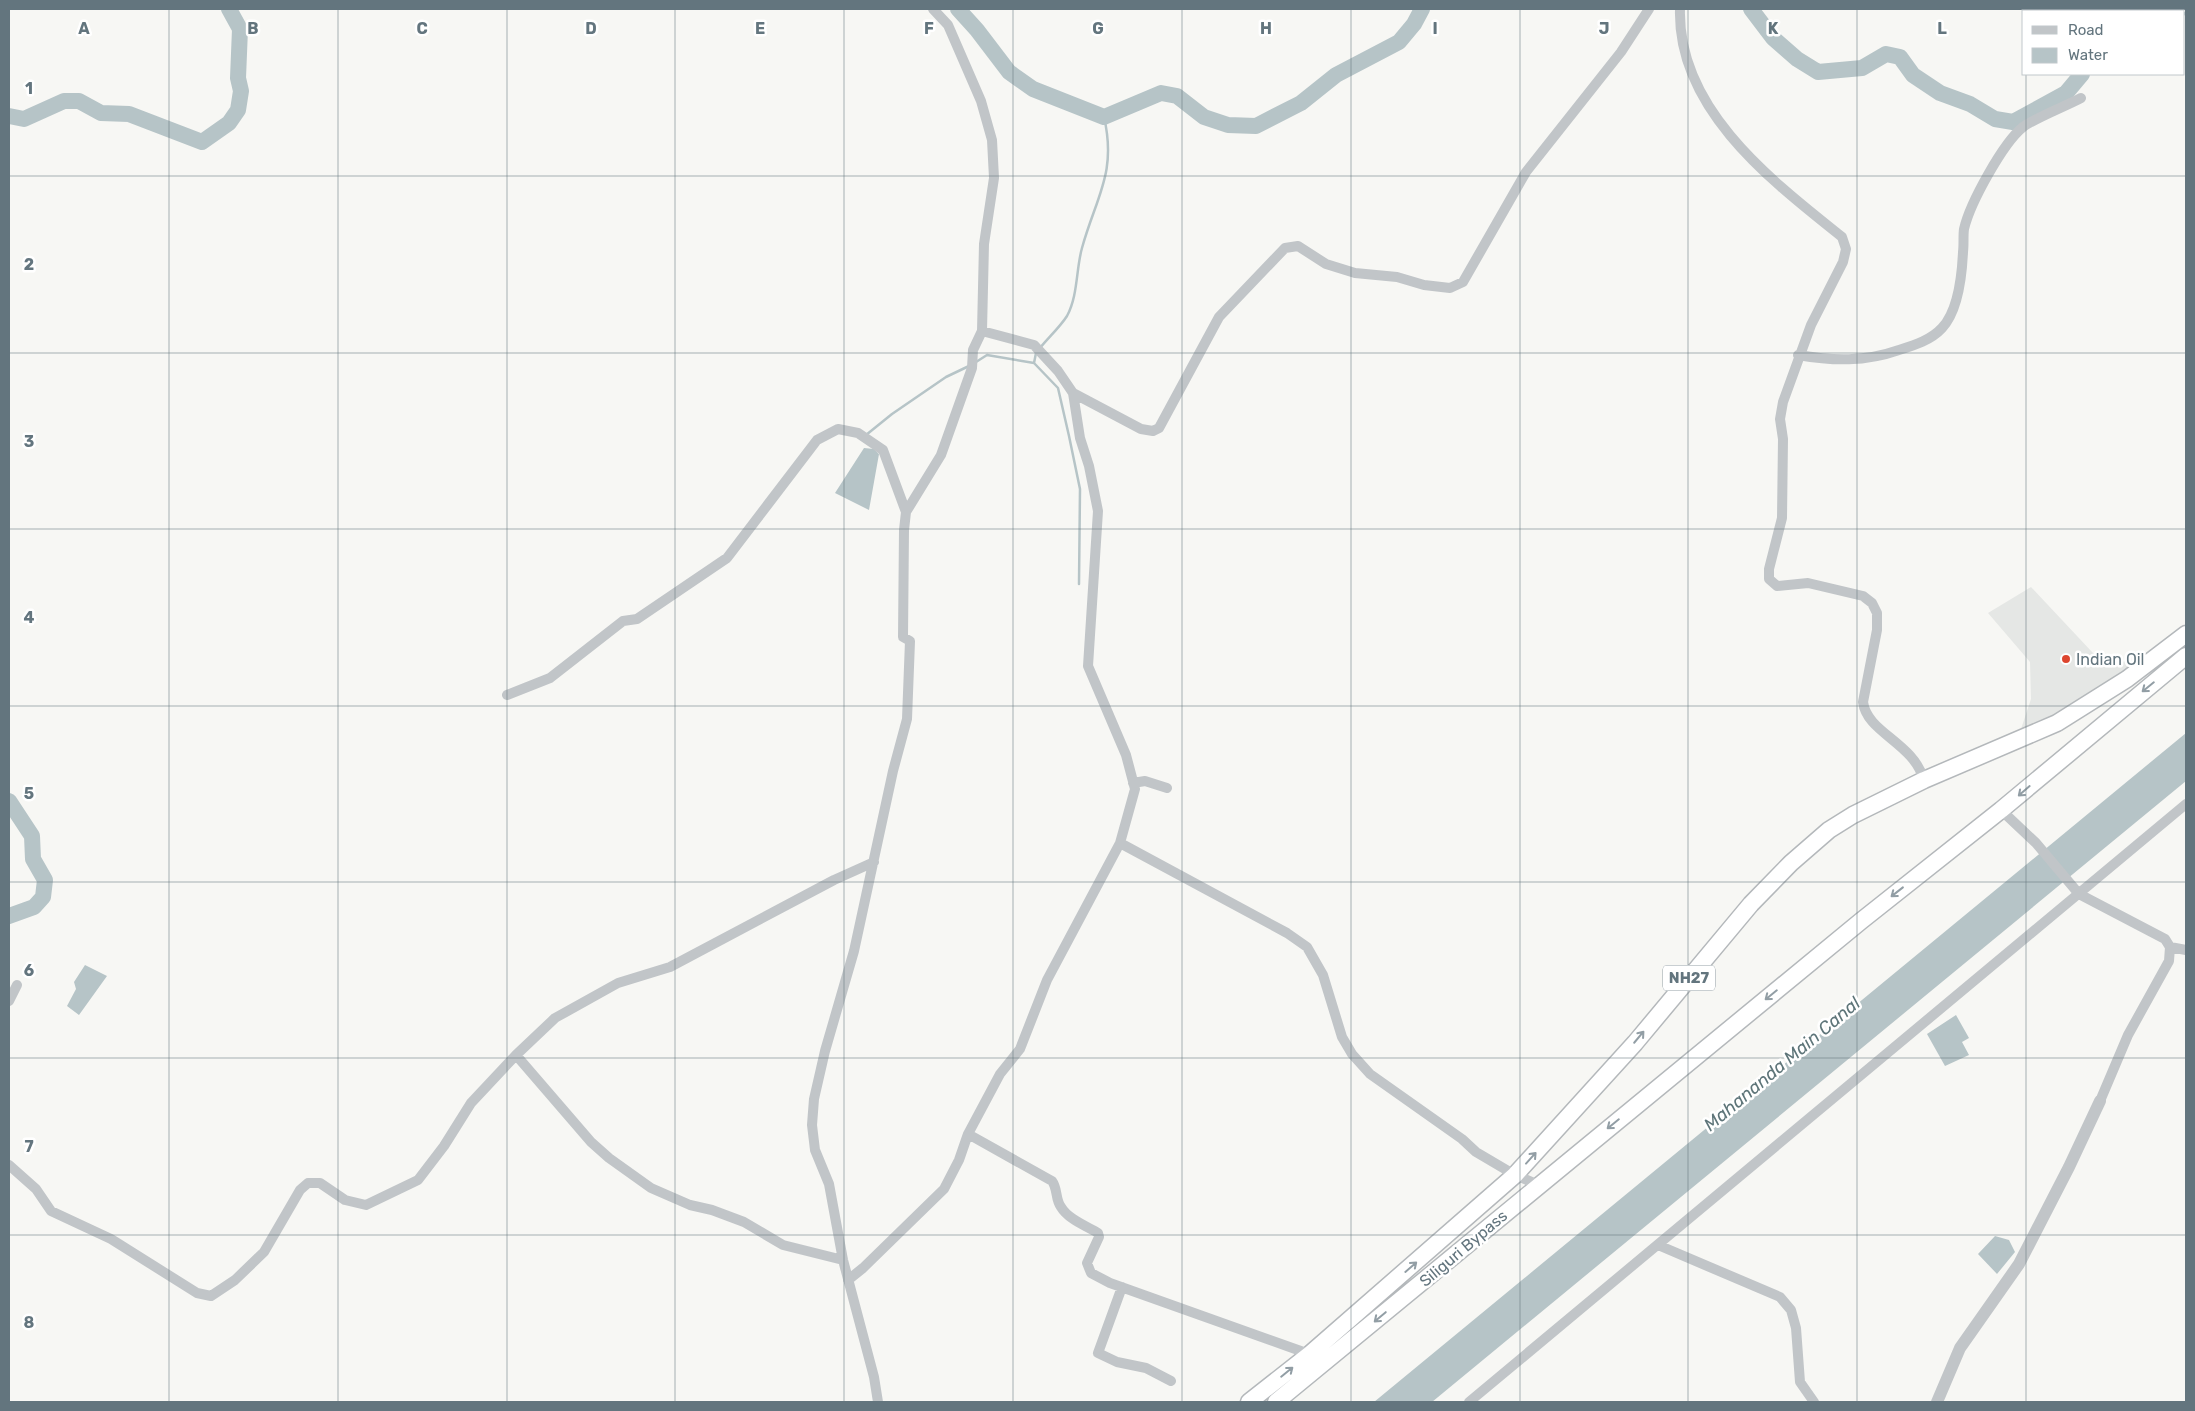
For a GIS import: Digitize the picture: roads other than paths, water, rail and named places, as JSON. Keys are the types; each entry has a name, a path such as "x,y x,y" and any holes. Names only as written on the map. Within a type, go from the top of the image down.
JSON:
{"highway":[{"name":"NH27","path":"1249,1402 1310,1354 1515,1175 1635,1043 1751,904 1791,863 1829,830 1853,815 1924,780 2057,722 2127,679 2186,634"},
{"name":"Siliguri Bypass","path":"1276,1402 1890,897 2001,810 2186,656"}],"street":[{"path":"878,1402 874,1377 842,1260 829,1184 815,1150 812,1125 814,1099 825,1051 854,951 893,771 907,719 910,641 903,637 904,530 906,512 941,455 972,368 973,350 982,331 984,244 994,178 992,140 981,102 948,25 933,9"},
{"path":"982,331 1034,345 1044,353 1073,393 1141,429 1152,431 1159,428 1218,318 1285,248 1298,246 1326,264 1354,273 1397,277 1424,285 1450,288 1463,282 1526,172 1621,52 1650,9"},
{"path":"1680,9 1680,25 1688,62 1704,98 1717,119 1753,162 1842,237 1846,249 1843,262 1798,355 1783,402 1780,419 1783,439 1782,518 1769,569 1770,580 1777,586 1808,583 1863,596 1872,603 1876,613 1877,630 1863,702 1864,709 1874,723 1902,745 1913,758 1924,780"},
{"path":"1798,355 1828,360 1868,360 1931,338 1944,327 1952,312 1963,253 1964,230 1976,196 2002,155 2024,127 2081,98"},
{"path":"848,1280 863,1268 944,1189 959,1160 968,1134 1000,1074 1020,1049 1047,980 1120,843 1134,789 1126,755 1088,666 1098,511 1089,466 1080,438 1073,393"},
{"path":"507,695 550,678 623,621 637,619 727,558 817,440 838,429 858,433 882,450 906,512"},
{"path":"1133,783 1145,781 1167,788"},
{"path":"1469,1402 2186,804"},
{"path":"1937,1402 1960,1348 2019,1264 2100,1102 2128,1035 2169,961 2170,947 2165,939 2080,894 2036,843 2001,810"},
{"path":"1120,843 1308,946 1323,975 1342,1037 1352,1054 1370,1074 1462,1139 1476,1152 1515,1175 1539,1185"},
{"path":"9,1165 36,1189 51,1211 111,1239 197,1292 211,1296 235,1280 264,1252 300,1190 308,1183 320,1183 345,1200 366,1205 418,1180 444,1146 471,1103 516,1055 555,1018 618,983 670,967 834,880 874,862"},
{"path":"2170,947 2186,950"},
{"path":"9,1001 17,986"},
{"path":"516,1055 592,1142 609,1158 651,1188 690,1205 712,1210 744,1222 783,1245 842,1260"},
{"path":"968,1134 1052,1180 1057,1188 1059,1206 1067,1215 1098,1233 1099,1237 1087,1263 1090,1273 1122,1287 1327,1361"},
{"path":"1658,1245 1780,1297 1791,1310 1796,1328 1800,1382 1814,1402"},
{"path":"1122,1287 1098,1354 1117,1362 1146,1368 1171,1380"}],"water":[{"path":"864,448 874,449 879,454 869,510 835,493"},
{"path":"2186,733 2186,781 1432,1402 1374,1402"},
{"path":"85,965 107,976 79,1015 67,1006 76,989 74,982"},
{"path":"1956,1015 1969,1038 1962,1042 1969,1055 1945,1066 1927,1034"},
{"path":"1995,1236 2009,1240 2015,1252 1997,1274 1978,1254"}],"waterway":[{"path":"9,116 24,119 64,101 79,101 101,113 129,114 202,142 229,123 238,110 241,91 238,78 240,29 229,9"},
{"path":"958,9 977,30 1009,72 1033,89 1104,117 1161,93 1177,96 1204,117 1228,125 1256,126 1301,103 1336,75 1399,42 1414,24 1422,9"},
{"path":"1751,9 1773,38 1797,59 1818,72 1862,68 1886,54 1900,57 1913,75 1940,93 1970,104 1995,119 2013,122 2066,93 2081,75"},
{"path":"1040,348 1061,324 1071,308 1082,248 1106,170 1108,154 1104,117"},
{"path":"1036,353 1034,363 1058,388 1080,489 1079,584"},
{"path":"976,362 987,355 1034,363"},
{"path":"866,435 892,414 946,377 969,366"},
{"path":"9,801 32,836 33,859 45,880 43,897 34,907 9,916"}],"place":[{"name":"Indian Oil","path":"2066,659"}],"water label":[{"name":"Mahananda Main Canal","path":"1782,1064"}]}
